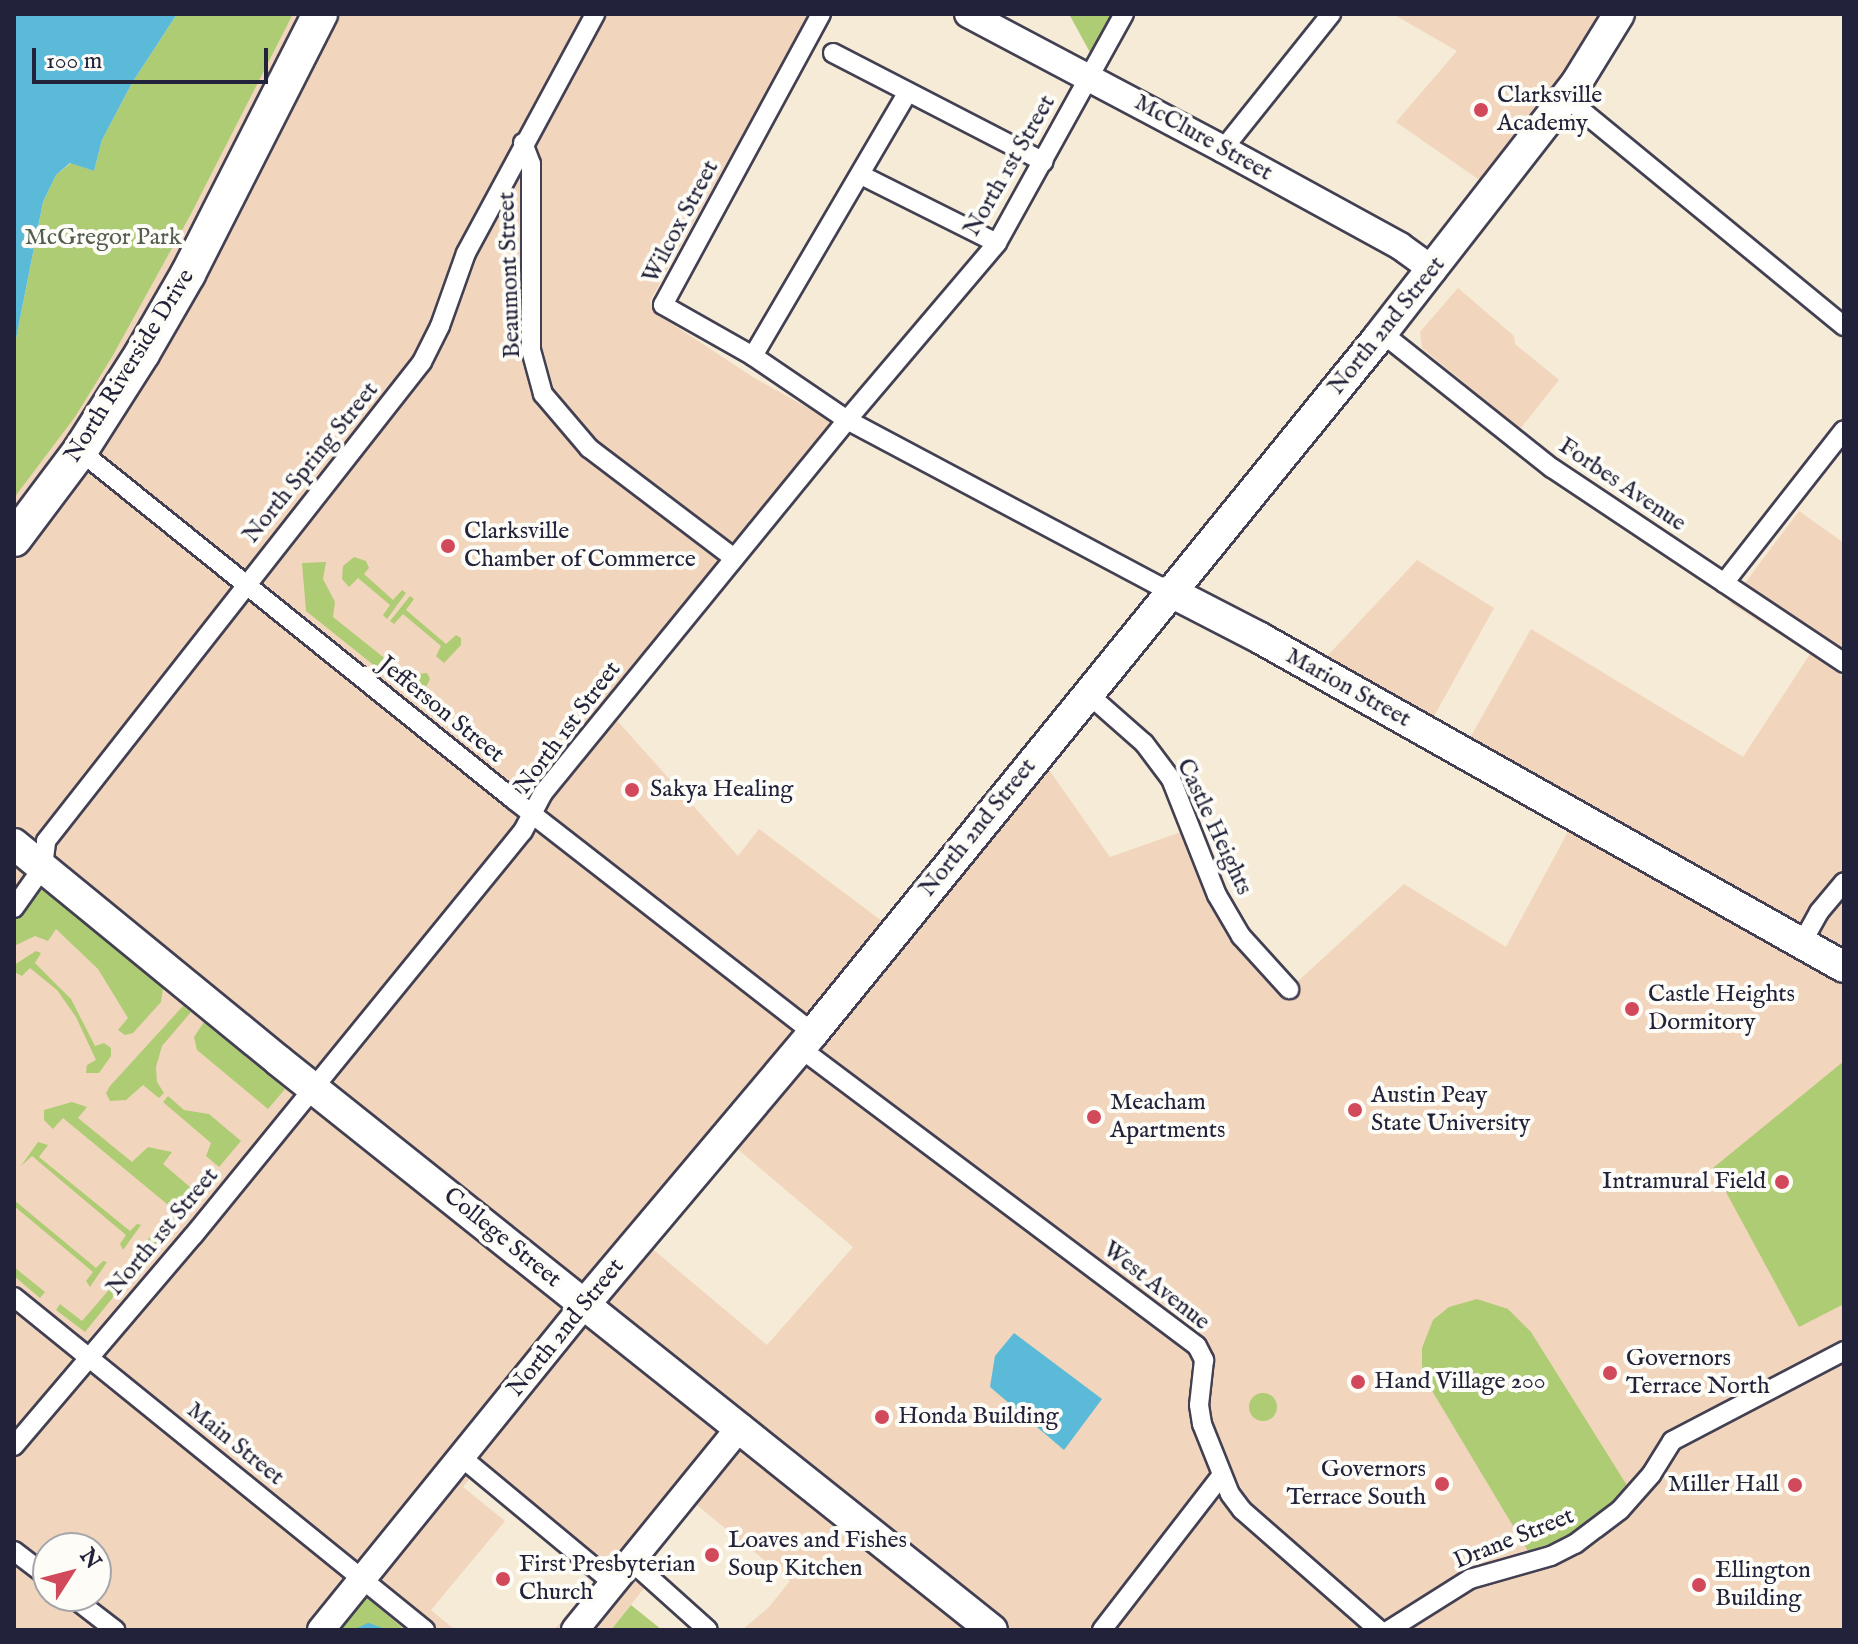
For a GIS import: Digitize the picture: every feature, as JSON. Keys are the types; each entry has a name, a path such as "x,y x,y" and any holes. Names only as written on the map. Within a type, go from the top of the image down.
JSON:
{"highway":[{"name":"North Riverside Drive","path":"14,539 80,451 188,274 320,14"}],"main road":[{"name":"McClure Street","path":"968,14 1088,75 1400,246 1433,270"},
{"name":"North 2nd Street","path":"321,1630 460,1456 806,1040 1433,270 1565,97 1614,16"},
{"name":"Marion Street","path":"1169,591 1803,941 1844,967"},
{"name":"College Street","path":"14,844 992,1630"},
{"path":"575,1630 740,1427"}],"street":[{"name":"North Spring Street","path":"14,908 43,867 46,841 422,362 440,326 466,253 595,14"},
{"name":"Wilcox Street","path":"821,14 663,305 753,356 847,420"},
{"name":"North 1st Street","path":"14,1446 193,1236 523,831 543,793 847,420 997,243 1124,14"},
{"path":"1223,149 1331,14"},
{"path":"833,53 1044,162"},
{"path":"753,356 908,92"},
{"path":"1565,97 1844,326"},
{"name":"Beaumont Street","path":"523,143 531,164 531,350 543,394 589,448 734,558"},
{"path":"861,175 997,243"},
{"name":"Forbes Avenue","path":"1382,333 1552,468 1844,663"},
{"name":"Marion Street","path":"847,420 1169,591"},
{"path":"1724,583 1844,430"},
{"name":"Jefferson Street","path":"80,451 532,814 806,1040"},
{"name":"Castle Heights","path":"1087,693 1144,743 1171,779 1217,895 1241,936 1289,989"},
{"path":"1803,941 1819,912 1844,882"},
{"name":"West Avenue","path":"806,1040 1197,1346 1204,1360 1199,1405 1202,1424 1222,1475 1242,1510 1379,1630"},
{"name":"Main Street","path":"14,1297 425,1630"},
{"name":"Drane Street","path":"1389,1630 1470,1579 1551,1556 1575,1544 1602,1527 1636,1494 1672,1441 1844,1351"},
{"path":"460,1456 613,1583"},
{"path":"1102,1630 1222,1475"},
{"path":"14,1551 32,1565"},
{"path":"631,1561 708,1630"},
{"path":"92,1612 115,1630"}],"shaded area":[{"path":"293,14 809,14 650,301 657,314 753,377 836,424 605,707 738,856 759,829 886,924 1031,744 1110,857 1184,831 1236,941 1261,974 1284,994 1404,884 1506,947 1570,828 1303,682 1417,560 1494,608 1433,718 1470,738 1531,629 1743,757 1810,654 1730,603 1799,511 1844,543 1844,657 1834,670 1844,677 1844,1630 742,1630 769,1607 790,1581 693,1502 625,1583 479,1466 463,1487 505,1521 431,1610 455,1630 405,1630 365,1597 337,1630 14,1630 14,498 75,417 191,214","holes":["721,1135 853,1247 767,1345 637,1236"]},
{"name":"Clarksville Academy","path":"1393,14 1619,14 1491,188 1396,122 1457,51"},
{"path":"1458,288 1514,336 1515,344 1559,380 1520,429 1422,348 1420,332"},
{"path":"596,1579 619,1598 635,1579 645,1587 611,1630 554,1630"}],"green space":[{"name":"McGregor Park","path":"177,14 293,14 191,214 112,357 75,417 14,498 14,349 43,202 56,175 71,163 94,171 102,140 132,83"},
{"path":"1069,14 1117,14 1092,56"},
{"path":"354,557 366,561 369,568 364,574 393,600 402,590 406,593 387,619 383,615 390,605 358,578 349,587 342,579 343,566"},
{"path":"326,562 323,579 335,602 333,617 412,680 418,674 427,673 430,679 424,691 411,695 306,611 302,563"},
{"path":"410,596 414,599 406,610 446,644 456,635 461,638 461,645 444,663 436,656 441,646 403,614 394,624 390,621"},
{"path":"42,887 163,988 161,1002 133,1033 125,1035 118,1030 128,1018 98,969 56,929 48,941 35,936 14,946 14,917"},
{"path":"36,951 41,953 35,963 71,999 95,1046 104,1043 111,1048 111,1056 99,1073 86,1073 87,1065 96,1060 76,1017 57,990 30,968 22,976 14,972 14,965"},
{"path":"183,1006 191,1012 162,1046 156,1067 157,1082 164,1093 159,1098 143,1085 126,1100 110,1101 106,1093 110,1086"},
{"path":"204,1022 285,1089 268,1109 197,1050 194,1037"},
{"name":"Intramural Field","path":"1844,1061 1844,1304 1799,1327 1713,1168"},
{"path":"168,1096 184,1110 209,1114 241,1141 219,1167 206,1156 211,1143 163,1102"},
{"path":"72,1102 87,1107 78,1118 132,1162 148,1147 172,1152 163,1164 190,1187 202,1176 208,1182 142,1262 138,1259 139,1250 173,1209 63,1118 53,1129 44,1120 44,1110"},
{"path":"38,1142 48,1145 39,1157 130,1231 137,1224 141,1225 123,1250 120,1244 126,1235 32,1156 21,1166"},
{"path":"14,1200 96,1268 103,1261 107,1262 90,1287 86,1281 93,1272 14,1206"},
{"path":"14,1267 45,1292 40,1298 14,1276"},
{"path":"120,1277 127,1280 85,1332 56,1310 60,1304 82,1321"},
{"path":"1477,1299 1508,1309 1531,1332 1628,1487 1613,1505 1570,1537 1528,1551 1422,1374 1422,1348 1433,1320 1449,1307"},
{"path":"1263,1393 1273,1397 1277,1407 1273,1417 1263,1421 1253,1417 1249,1407 1253,1397"},
{"path":"365,1596 405,1630 337,1630"},
{"path":"631,1605 662,1630 611,1630"}],"water":[{"path":"14,14 177,14 132,83 102,140 94,171 70,163 56,175 43,202 14,349"},
{"path":"1014,1333 1102,1399 1064,1450 990,1387 995,1356"}],"waterway":[{"path":"357,1630 368,1625 382,1630"}],"place":[{"name":"Clarksville Academy","path":"1481,110"},
{"name":"Clarksville Chamber of Commerce","path":"448,546"},
{"name":"Sakya Healing","path":"632,790"},
{"name":"Castle Heights Dormitory","path":"1632,1009"},
{"name":"Austin Peay State University","path":"1355,1110"},
{"name":"Meacham Apartments","path":"1094,1117"},
{"name":"Intramural Field","path":"1782,1182"},
{"name":"Governors Terrace North","path":"1610,1373"},
{"name":"Hand Village 200","path":"1358,1382"},
{"name":"Honda Building","path":"882,1417"},
{"name":"Governors Terrace South","path":"1442,1484"},
{"name":"Miller Hall","path":"1795,1485"},
{"name":"Loaves and Fishes Soup Kitchen","path":"712,1555"},
{"name":"First Presbyterian Church","path":"503,1579"},
{"name":"Ellington Building","path":"1699,1585"}]}
